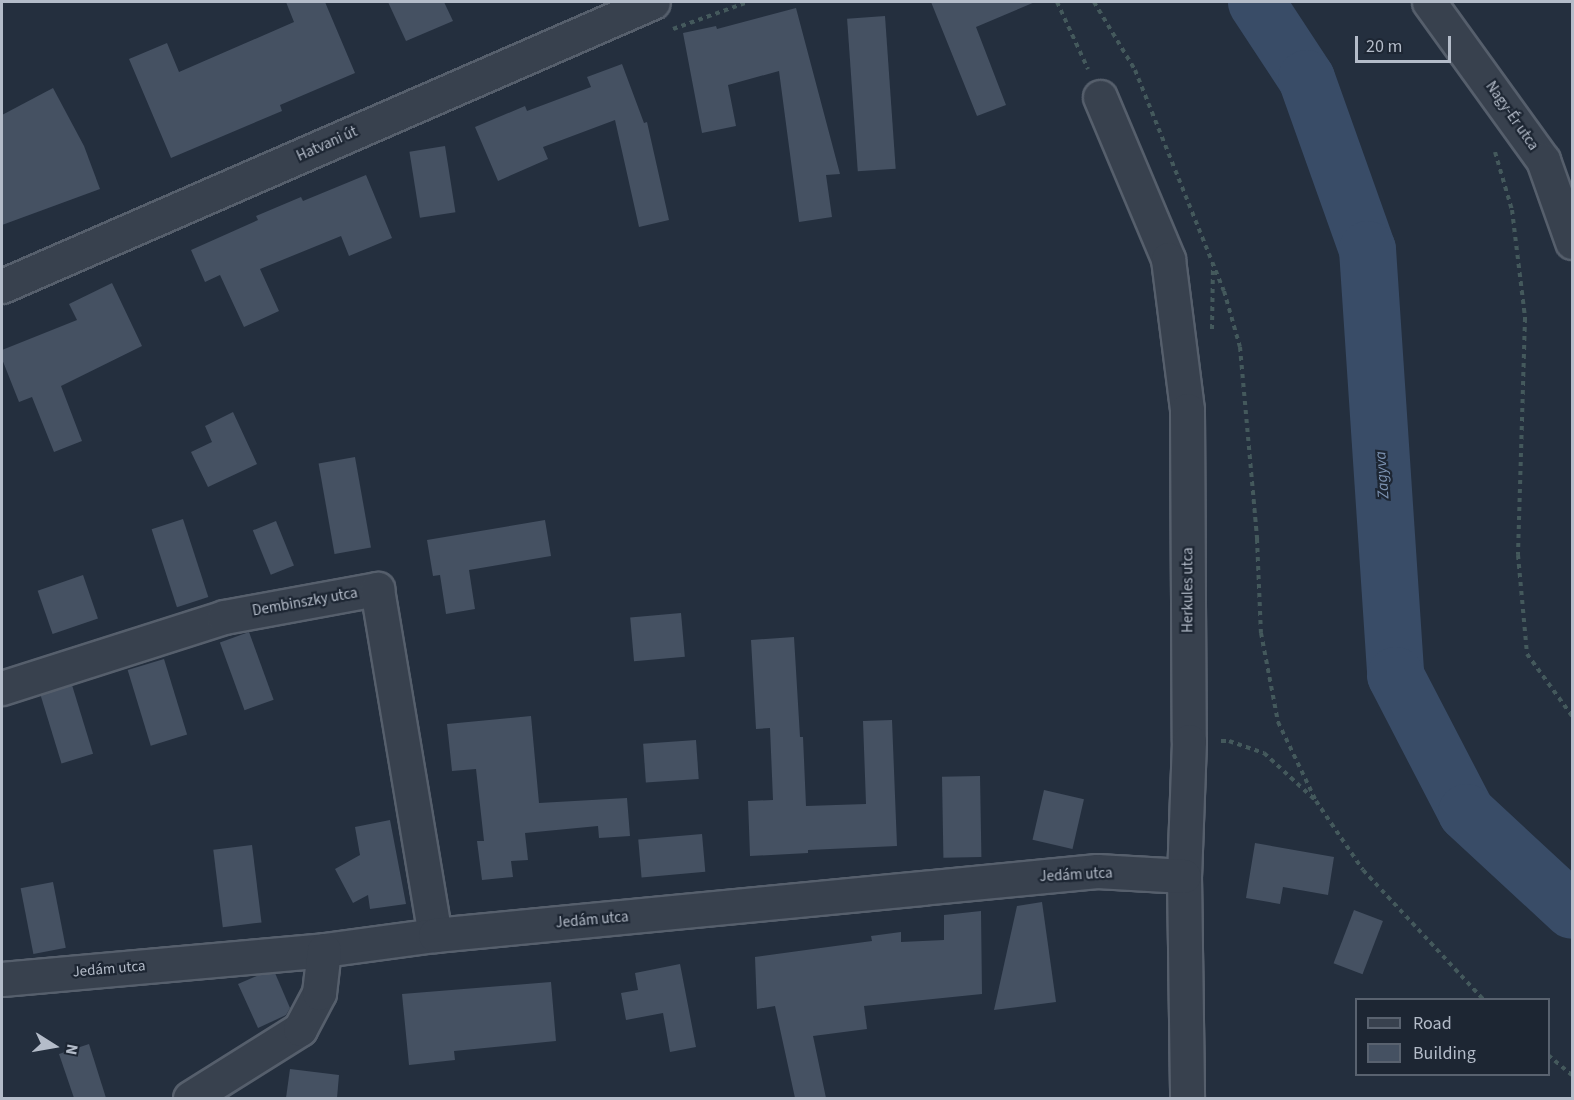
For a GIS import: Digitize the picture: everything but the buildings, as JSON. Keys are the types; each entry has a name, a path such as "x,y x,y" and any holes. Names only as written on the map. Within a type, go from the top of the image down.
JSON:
{"street":[{"name":"Hatvani út","path":"2,286 653,2"},
{"name":"Nagy-Ér utca","path":"1429,2 1543,160 1572,242"},
{"name":"Herkules utca","path":"1100,97 1168,259 1187,410 1189,741 1184,876 1187,1098"},
{"name":"Dembinszky utca","path":"2,688 224,617 376,589 435,935"},
{"name":"Jedám utca","path":"2,979 324,950 435,935 1097,871 1184,876"},
{"path":"190,1098 300,1029 319,993 324,950"}],"path":[{"path":"1057,2 1100,97"},
{"path":"1094,2 1135,70 1224,291 1240,348 1257,539 1261,633 1278,722 1316,801 1363,870 1483,998"},
{"path":"1493,145 1512,210 1525,318 1518,555 1527,654 1572,716"},
{"path":"1189,741 1229,741 1264,753 1316,801"},
{"path":"1550,1057 1572,1075"}],"waterway":[{"name":"Zagyva","path":"1256,2 1306,78 1367,249 1395,675 1466,812 1572,910"}]}
